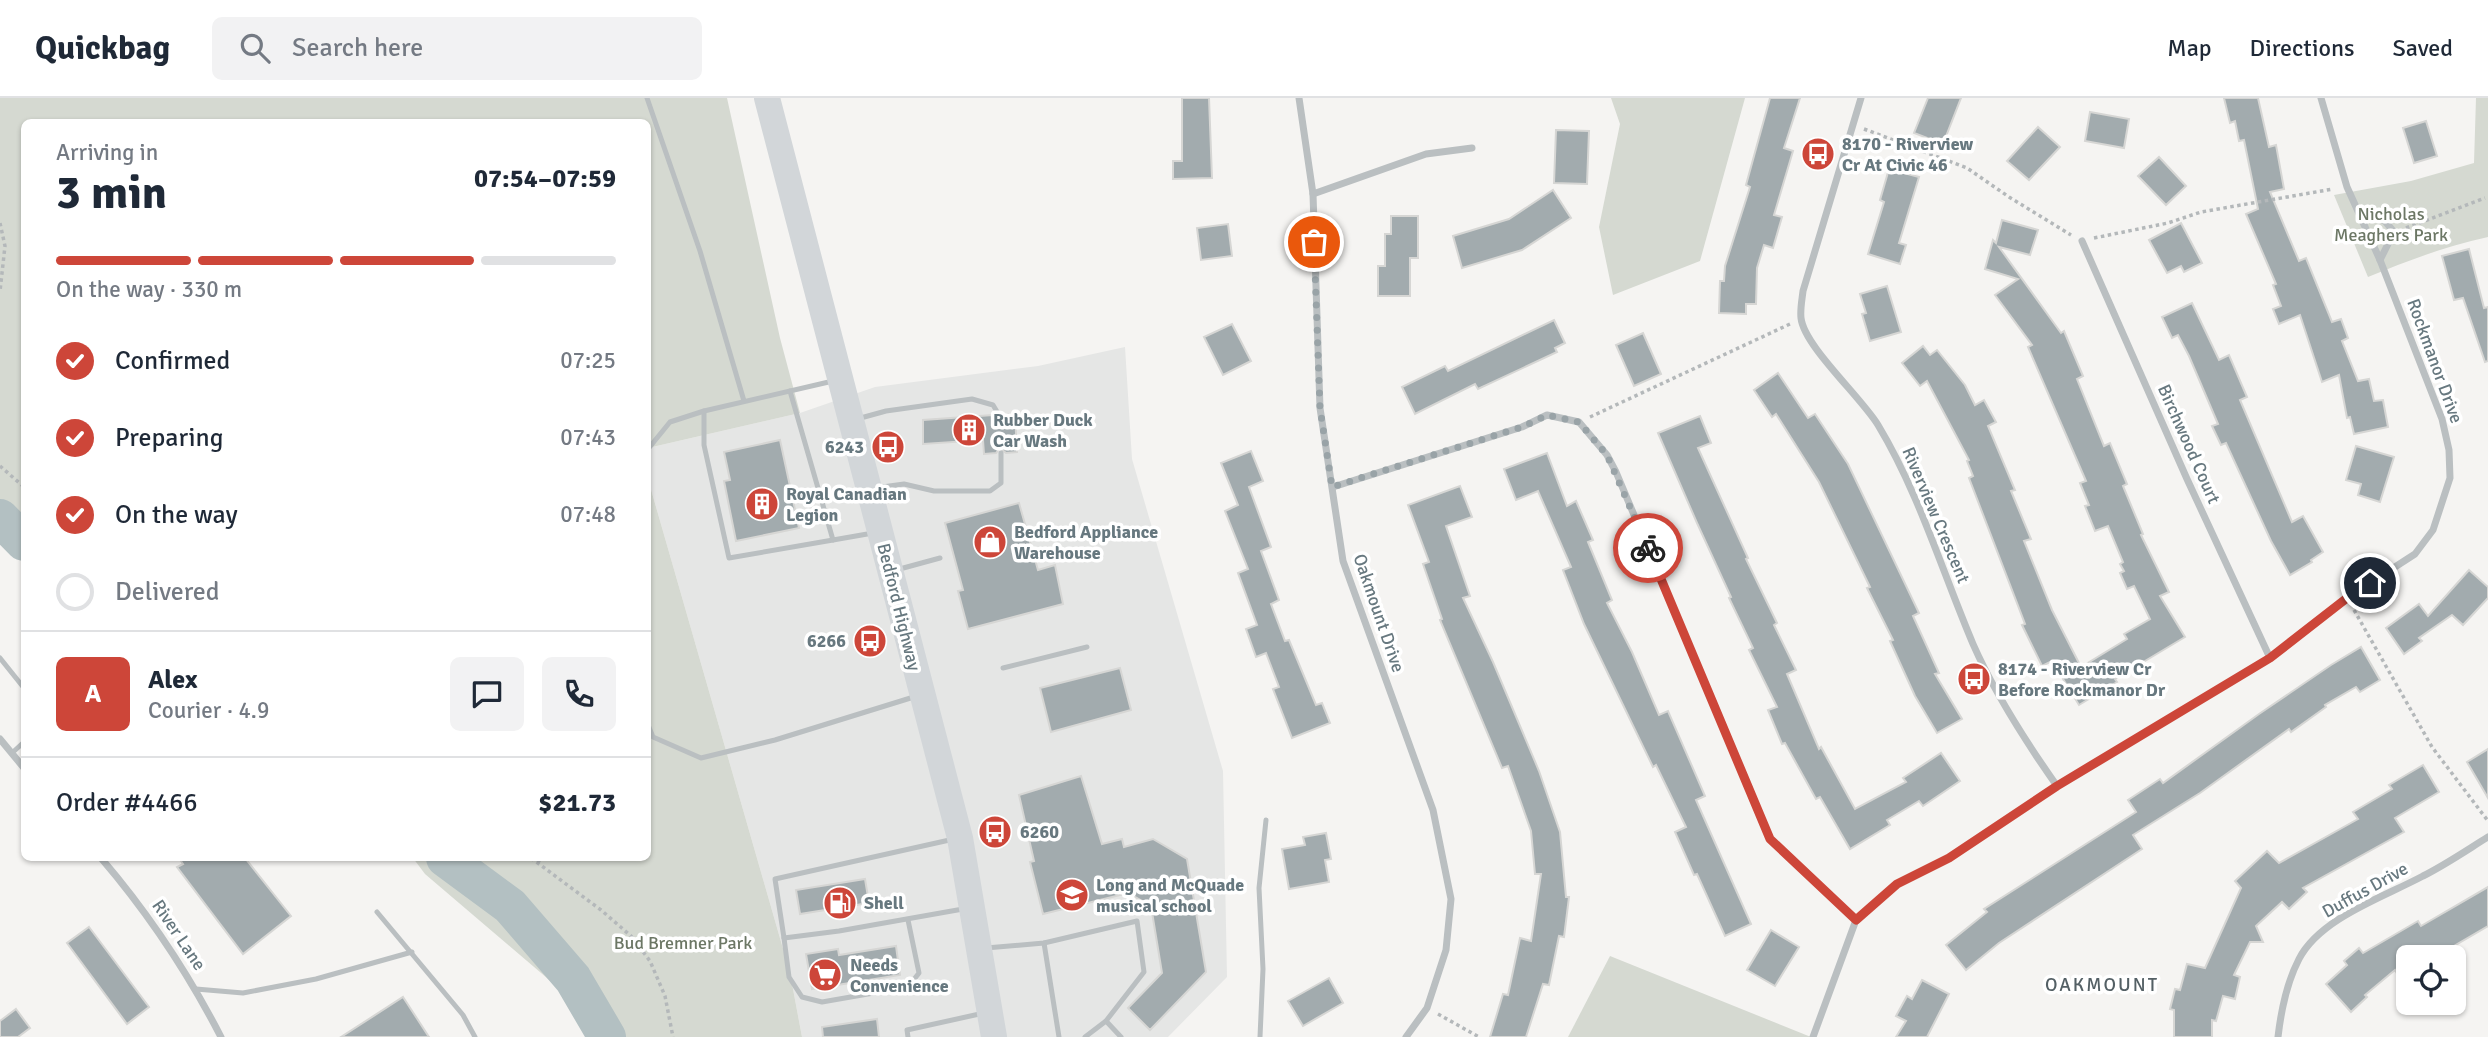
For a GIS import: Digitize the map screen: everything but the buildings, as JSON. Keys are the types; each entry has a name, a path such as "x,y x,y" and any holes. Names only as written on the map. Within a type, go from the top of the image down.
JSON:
{"main road":[{"name":"Bedford Highway","path":"767,98 960,838 992,1024"}],"street":[{"name":"Oakmount Drive","path":"1299,98 1313,194 1320,408 1343,561 1433,810 1451,899 1446,950 1427,1008 1406,1037"},
{"path":"1801,319 1803,291 1861,98"},
{"name":"Rockmanor Drive","path":"1813,1037 1856,920 1897,884 1949,858 2057,786 2270,658 2347,598 2415,555 2433,530 2450,478 2449,450 2442,419 2380,260 2347,187 2321,98"},
{"path":"1313,194 1426,154 1472,148"},
{"path":"2362,218 2384,220 2394,232 2380,260"},
{"name":"Birchwood Court","path":"2082,241 2270,658"},
{"name":"Riverview Crescent","path":"1801,319 1809,341 1852,391 1882,432 1912,491 1975,647 2025,740 2057,786"},
{"path":"1332,487 1522,427 1547,415 1579,422 1607,455 1616,472 1770,839 1856,920"},
{"path":"0,739 21,764"},
{"name":"Duffus Drive","path":"2278,1037 2287,992 2300,957 2319,934 2352,912 2425,876 2488,837"},
{"name":"River Lane","path":"103,861 158,928 197,989 221,1037"}],"lane":[{"path":"647,98 700,251 744,401"},
{"path":"651,445 670,422 704,411 840,379"},
{"path":"790,391 833,540"},
{"path":"852,421 886,411 972,399 993,405 999,415"},
{"path":"704,411 704,444 729,558 880,532"},
{"path":"868,489 904,484 934,491 990,491 1001,483 1001,453"},
{"path":"890,572 940,558"},
{"path":"1003,668 1087,647"},
{"path":"0,658 21,684"},
{"path":"651,732 653,737 701,758 775,740 922,694"},
{"path":"12,753 21,745"},
{"path":"1260,1037 1263,969 1259,888 1266,820"},
{"path":"908,920 919,973 908,987 822,1002 802,998 789,977 775,879 960,838"},
{"path":"784,938 908,920 973,907"},
{"path":"377,912 463,1016 475,1037"},
{"path":"980,949 1044,943 1137,921 1144,972 1106,1021 1085,1037"},
{"path":"1044,943 1059,1037"},
{"path":"197,989 243,992 256,990 316,979 412,952"},
{"path":"1106,1021 1121,1037"},
{"path":"908,1037 908,1030 992,1024"}],"path":[{"path":"1852,125 1968,168 2009,197 2082,241 2168,223 2200,212 2347,187"},
{"path":"2394,232 2485,198"},
{"path":"0,223 5,246 0,290"},
{"path":"1579,422 1801,319"},
{"path":"0,466 21,485"},
{"path":"2347,598 2432,747 2488,821"},
{"path":"537,862 631,936 650,961 665,996 673,1037"},
{"path":"1427,1008 1479,1037"}],"shaded area":[{"path":"1125,347 1132,459 1223,771 1227,977 1168,1037 802,1037 790,973 651,489 651,447 800,413 875,387 1038,366"}],"green space":[{"path":"0,98 727,98 780,338 800,413 651,447 651,119 21,119 21,557 0,537"},
{"path":"1611,98 1745,98 1700,261 1613,295 1599,227 1620,124"},
{"name":"Nicholas Meaghers Park","path":"2476,98 2488,98 2488,237 2427,254 2368,277 2334,195 2411,181 2474,163"},
{"name":"Bud Bremner Park","path":"651,489 790,973 802,1037 597,1037 561,990 425,874 415,861 651,861"},
{"path":"1610,956 1811,1037 1568,1037"}],"waterway":[{"path":"0,518 21,539"},
{"path":"449,861 510,906 573,979 607,1037"}],"way so far":[{"path":"1314,242 1320,408 1332,487 1522,427 1547,415 1579,422 1607,455 1648,548"}],"place":[{"name":"8170 - Riverview Cr At Civic 46","path":"1818,154"},
{"name":"Rubber Duck Car Wash","path":"969,430"},
{"name":"6243","path":"888,447"},
{"name":"Royal Canadian Legion","path":"762,504"},
{"name":"Bedford Appliance Warehouse","path":"990,542"},
{"name":"6266","path":"870,641"},
{"name":"8174 - Riverview Cr Before Rockmanor Dr","path":"1974,679"},
{"name":"6260","path":"995,832"},
{"name":"Long and McQuade musical school","path":"1072,895"},
{"name":"Shell","path":"840,903"},
{"name":"Needs Convenience","path":"825,975"}],"district":[{"name":"OAKMOUNT","path":"2102,984"}],"route":[{"path":"1648,548 1770,839 1856,920 1897,884 1949,858 2057,786 2270,658 2370,583"}]}
